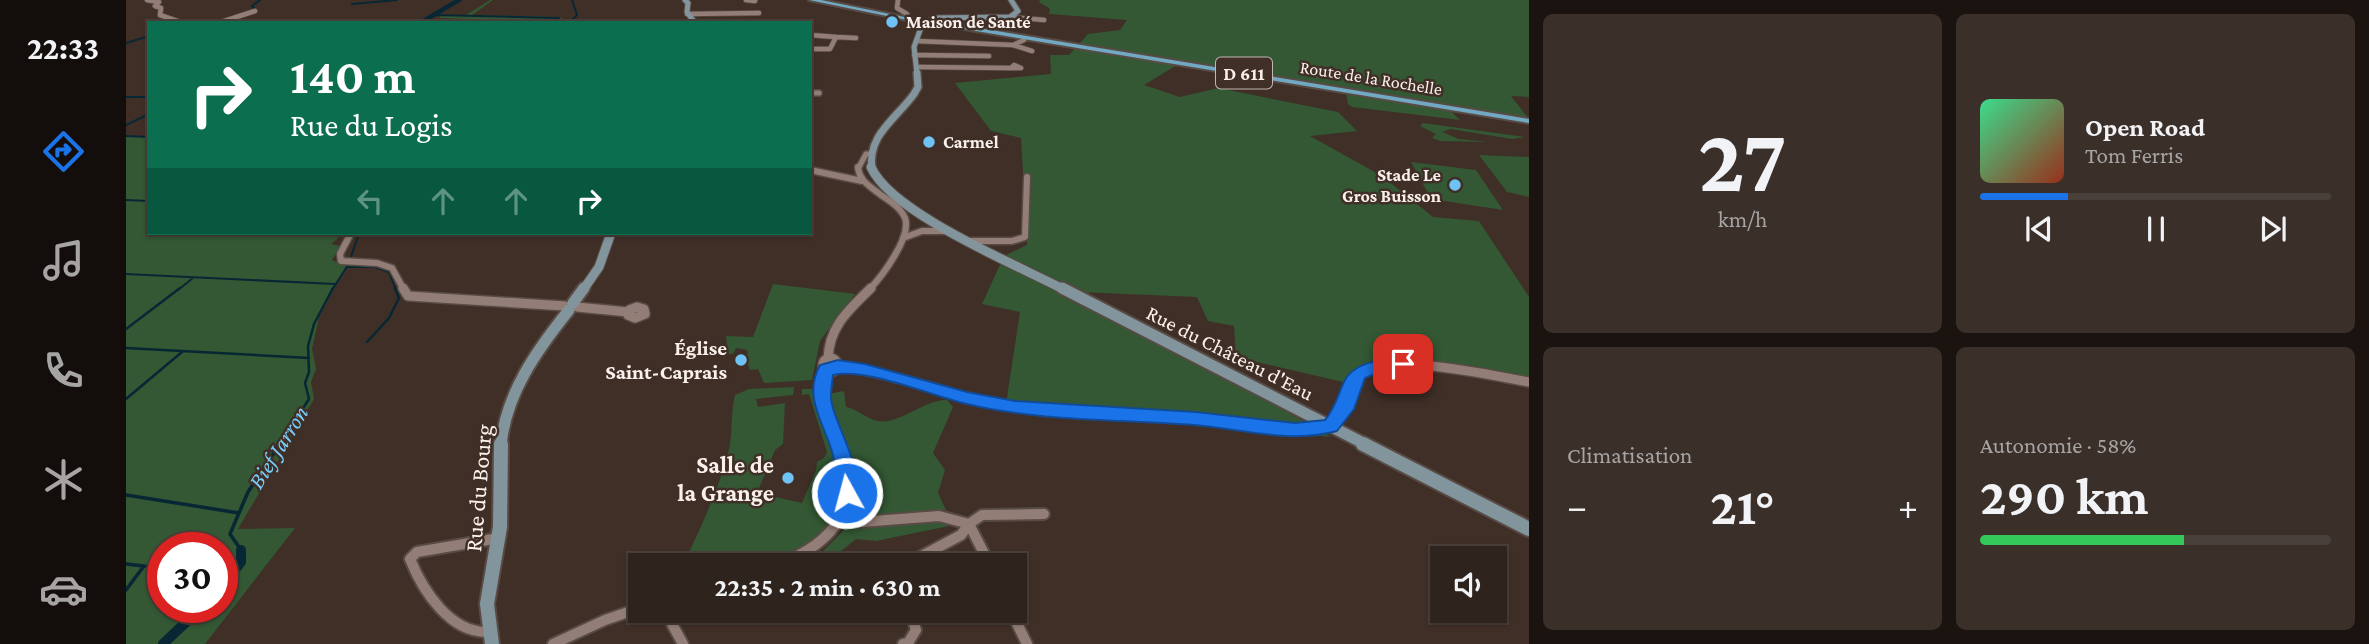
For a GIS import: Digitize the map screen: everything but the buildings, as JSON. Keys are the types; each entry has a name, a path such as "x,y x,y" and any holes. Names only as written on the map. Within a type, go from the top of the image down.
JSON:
{"main road":[{"path":"685,0 688,3 687,14 693,21"},
{"name":"D 611","path":"812,0 931,21"},
{"path":"870,154 876,137 915,93 919,84 914,55 916,41 931,21 1010,17 1018,11 1010,0"},
{"name":"Route de la Rochelle","path":"931,21 1529,121"},
{"name":"Rue du Château d'Eau","path":"870,154 874,174 889,193 906,206 1529,529"},
{"name":"Rue du Bourg","path":"490,638 485,610 499,538 500,442 503,426 538,351 599,267 610,235"}],"street":[{"path":"148,0 159,2 155,6 162,8 160,15 177,21"},
{"path":"746,0 755,1"},
{"path":"898,0 897,8 907,14"},
{"path":"224,21 254,11"},
{"path":"687,14 759,13"},
{"path":"1010,17 1044,20"},
{"path":"812,35 856,38"},
{"path":"964,36 967,43"},
{"path":"812,49 830,49 836,37"},
{"path":"1013,46 1024,40"},
{"path":"916,41 1013,46 1032,51"},
{"path":"914,55 989,56"},
{"path":"917,66 1011,68"},
{"path":"812,93 819,93"},
{"path":"862,181 859,164 866,154 870,154"},
{"path":"802,553 820,544 844,516 847,475 824,410 821,384 827,364 827,348 837,324 877,281 903,238 907,226 901,208 862,181 812,170"},
{"path":"970,241 979,239 1013,242 1025,237 1027,177"},
{"path":"903,238 922,231 951,231"},
{"path":"350,235 340,254 341,261 377,263 392,268 408,296 628,312"},
{"path":"827,364 836,361 838,366 865,370 1015,408 1196,419 1295,430 1331,426 1344,409 1353,382 1359,374 1383,365 1422,366 1529,382"},
{"path":"927,553 961,535 969,524 982,515 1044,514"},
{"path":"844,516 861,522 939,516 969,524 984,553"},
{"path":"490,638 471,632 456,623 415,575 410,559 417,552 499,538"},
{"path":"552,644 628,612"},
{"path":"673,623 683,644"},
{"path":"903,644 908,643 916,630 914,623"},
{"path":"1017,623 1027,644"}],"green space":[{"path":"493,0 472,15 558,17 566,20 439,18 441,15 466,15"},
{"path":"1529,0 1529,97 1511,96 1529,119 1182,62 1144,85 1180,97 1218,88 1338,112 1357,131 1310,136 1382,176 1433,217 1479,221 1529,297 1529,378 1436,365 1369,363 1347,383 1236,357 1234,326 1208,321 1197,297 1078,292 1331,437 1006,404 1020,312 982,304 1004,256 1027,245 1021,138 991,131 955,83 1051,74 1050,55 1069,55 1088,34 1120,30 1127,20 1049,14 1050,9 1039,2"},
{"path":"1346,93 1450,110 1460,120 1352,107 1348,104"},
{"path":"1423,123 1525,137 1512,139 1451,129 1442,132 1459,139 1489,142 1440,141 1432,138 1436,134 1420,126"},
{"path":"126,136 147,137 147,235 342,235 331,244 340,246 332,260 346,266 319,317 312,349 316,369 311,382 314,399 238,529 295,528 238,601 238,532 147,532 147,623 221,623 205,644 126,644"},
{"path":"1479,155 1529,157 1529,197 1507,192"},
{"name":"Stade Le Gros Buisson","path":"1411,162 1476,170 1503,210 1431,199"},
{"path":"773,284 855,294 820,341 812,380 764,383 758,369 750,370 745,355 748,354 747,350 736,348 733,354 728,354 726,336 753,337"},
{"path":"794,387 793,395 756,399 758,407 785,403 783,444 775,450 757,493 802,503 817,462 824,458 827,452 809,394 802,395 802,389 812,389 835,452 841,479 841,507 836,520 827,531 798,553 689,553 724,468 730,447 735,395 749,389"},
{"path":"844,391 846,407 878,421 895,419 939,401 947,400 953,407 933,453 945,470 938,493 946,510 868,516 853,511 851,464 836,427 828,394"},
{"path":"936,521 949,526 876,541 856,539 839,553 821,553 848,526 865,528"}],"waterway":[{"path":"256,10 252,6 260,0"},
{"path":"352,4 397,0"},
{"path":"423,21 459,0"},
{"name":"Bief Jarron","path":"572,0 577,15 572,20"},
{"path":"433,15 559,18"},
{"path":"126,43 147,37"},
{"path":"126,97 147,97"},
{"path":"126,125 147,115"},
{"path":"126,136 147,137"},
{"path":"126,200 147,201"},
{"name":"Bief Jarron","path":"350,260 358,235"},
{"name":"Bief Jarron","path":"332,290 348,265"},
{"path":"347,267 375,267 389,272 396,290"},
{"path":"126,274 335,284"},
{"path":"178,290 193,278"},
{"path":"126,329 180,288"},
{"name":"Bief Jarron","path":"308,358 308,346 314,324 333,288"},
{"path":"367,342 389,318 399,298 395,288"},
{"path":"126,348 308,358"},
{"path":"126,399 182,352"},
{"name":"Bief Jarron","path":"279,445 309,399 305,383 309,372 308,358"},
{"name":"Bief Jarron","path":"239,513 248,492 280,444"},
{"path":"126,495 239,513"},
{"name":"Bief Jarron","path":"239,513 230,534 241,550"},
{"name":"Bief Jarron","path":"238,566 241,562 241,550"},
{"path":"126,564 144,566"},
{"path":"126,590 144,566"},
{"name":"Bief Jarron","path":"163,644 185,623"}],"place":[{"name":"Maison de Santé","path":"892,22"},
{"name":"Carmel","path":"929,142"},
{"name":"Stade Le Gros Buisson","path":"1455,185"},
{"name":"Église Saint-Caprais","path":"741,360"},
{"name":"Salle de la Grange","path":"788,478"}],"route":[{"path":"847,493 847,475 842,455 821,396 821,384 826,369 834,370 838,366 865,370 1015,408 1196,419 1314,430 1334,423 1344,409 1353,382 1359,374 1383,365 1403,364"}]}
